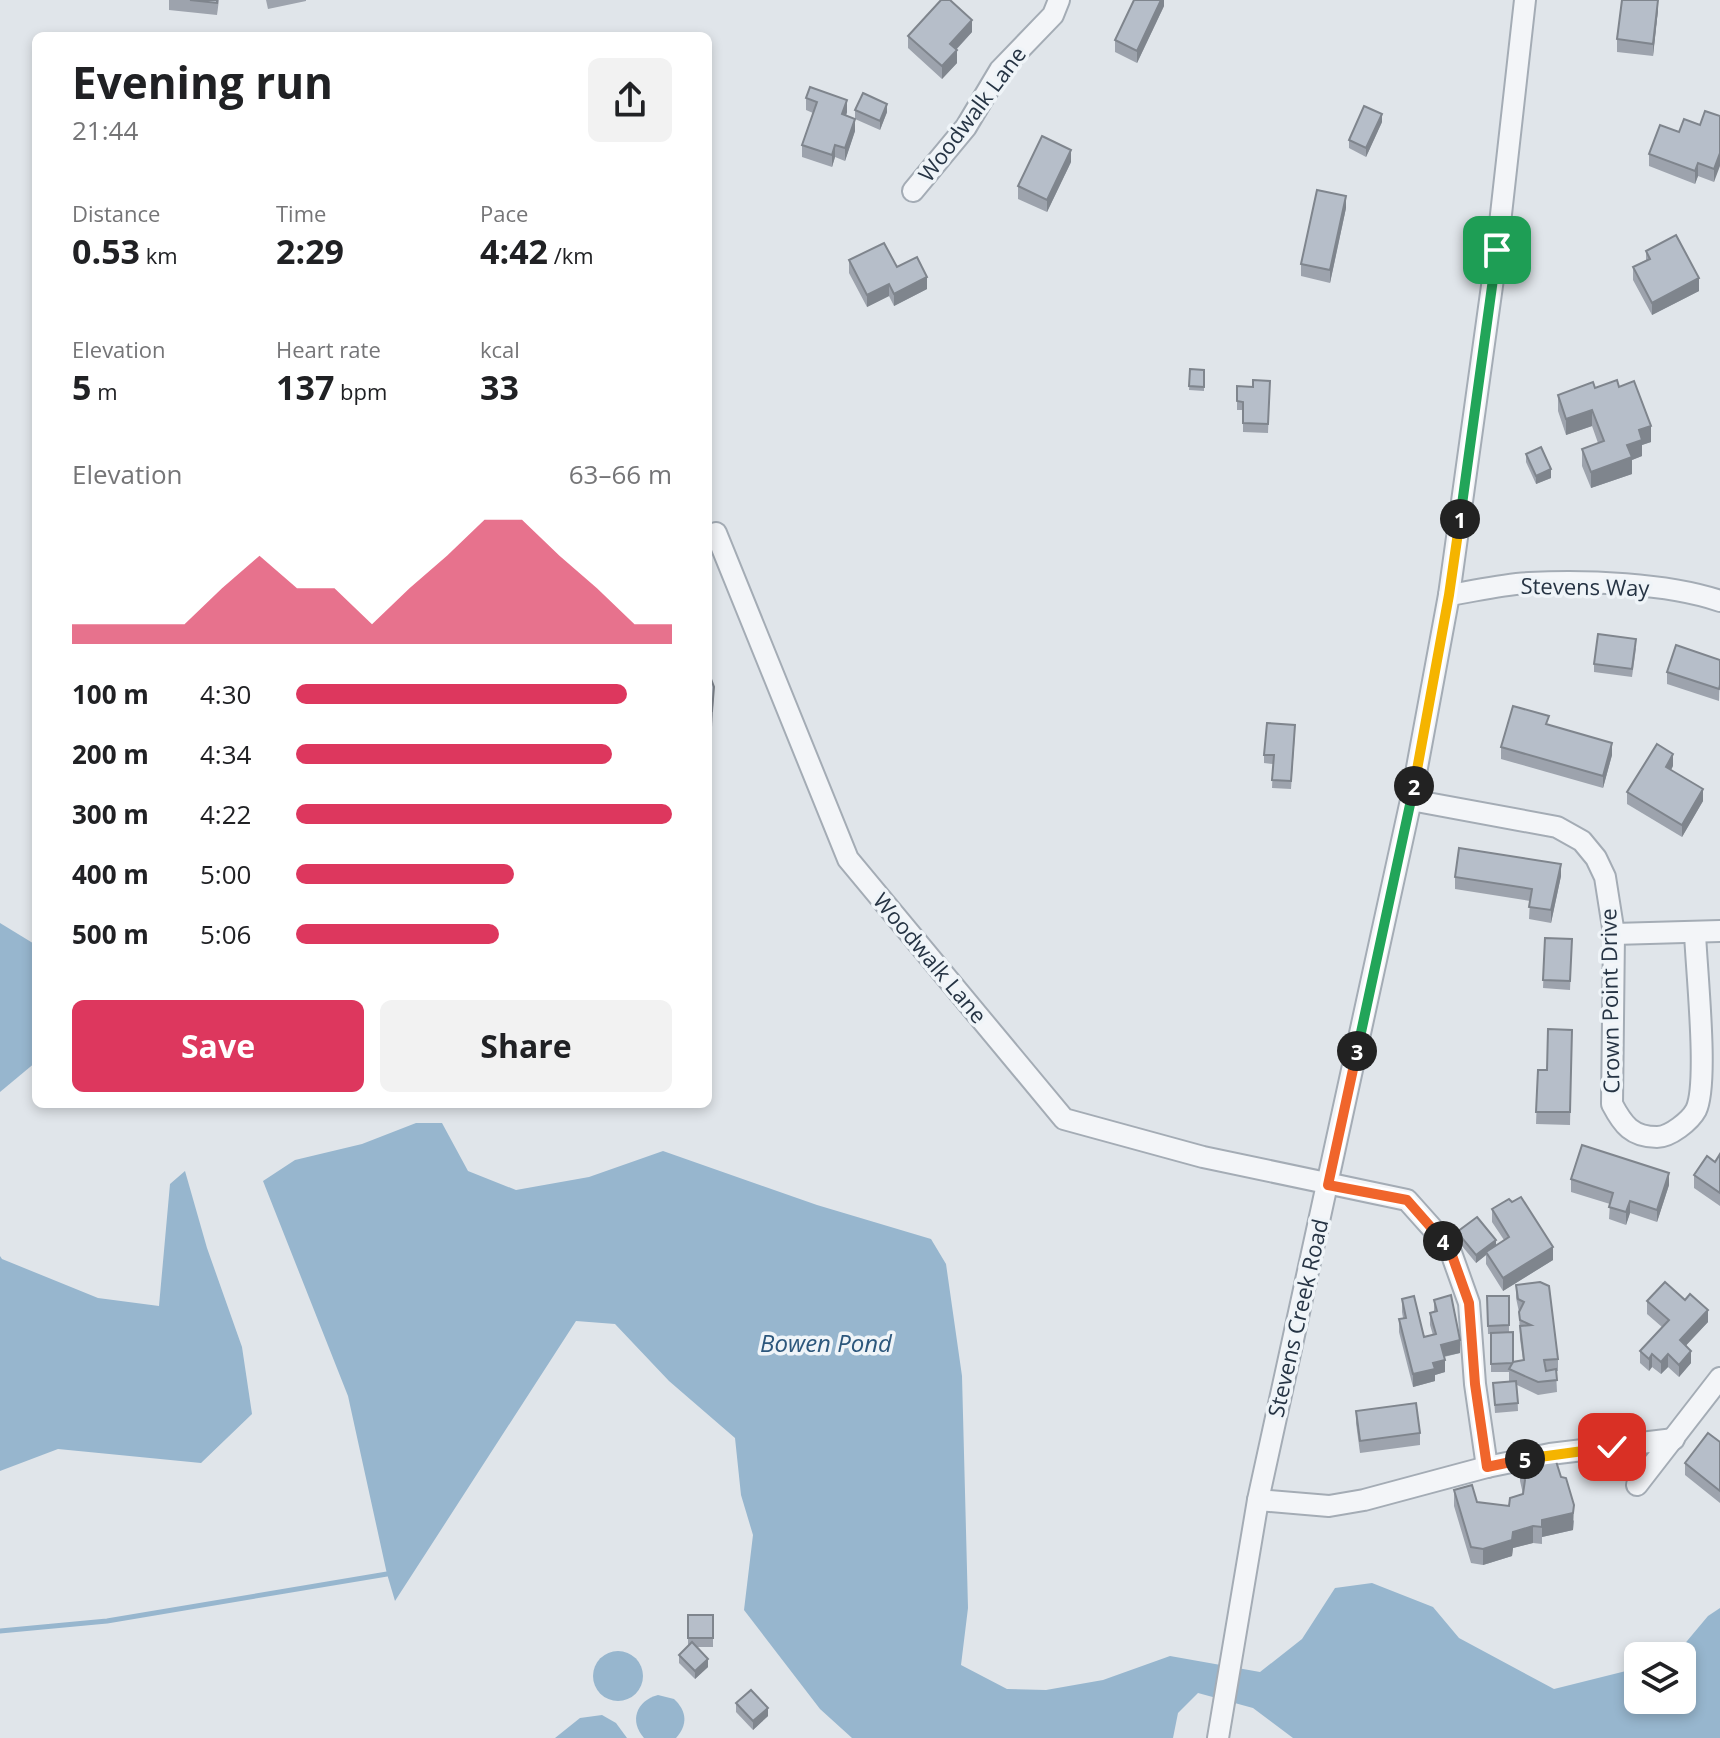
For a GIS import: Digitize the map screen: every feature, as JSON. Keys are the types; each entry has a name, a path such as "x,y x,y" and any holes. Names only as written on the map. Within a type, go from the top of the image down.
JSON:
{"street":[{"name":"Woodwalk Lane","path":"913,191 966,127 1000,70 1053,15 1059,0"},
{"name":"Stevens Creek Road","path":"1218,1738 1258,1500 1411,800 1449,595 1497,250 1525,0"},
{"name":"Woodwalk Lane","path":"716,533 848,859 1064,1119 1203,1157 1407,1200 1449,1247 1469,1303 1475,1384 1487,1467"},
{"name":"Stevens Way","path":"1449,595 1528,583 1607,584 1702,595 1720,601"},
{"name":"Crown Point Drive","path":"1411,800 1557,827 1582,841 1596,858 1605,877 1614,934 1612,1104 1623,1125 1636,1135 1660,1138 1669,1135 1696,1111 1701,1081 1695,932"},
{"path":"1614,934 1720,931"},
{"path":"1637,1485 1720,1378"},
{"path":"1258,1500 1329,1506 1550,1454 1674,1439"}],"water":[{"path":"0,923 32,943 32,1065 0,1092"},
{"name":"Bowen Pond","path":"416,1123 442,1123 468,1171 516,1190 589,1177 663,1151 817,1205 931,1239 946,1264 962,1376 968,1608 961,1665 1007,1689 1046,1690 1103,1680 1170,1656 1260,1672 1302,1639 1335,1588 1372,1583 1433,1607 1459,1638 1554,1689 1624,1672 1624,1714 1696,1714 1696,1642 1686,1642 1708,1616 1720,1608 1720,1738 1293,1738 1253,1708 1198,1693 1178,1713 1173,1738 852,1738 820,1709 744,1610 753,1535 741,1495 735,1438 669,1381 615,1324 576,1321 395,1601 348,1396 263,1181 295,1160 362,1144"},
{"path":"185,1171 207,1248 242,1347 252,1414 201,1463 58,1449 0,1471 0,1256 98,1298 159,1306 170,1184"},
{"path":"618,1651 635,1659 643,1676 635,1693 618,1701 601,1693 593,1676 601,1659"},
{"path":"658,1695 674,1699 681,1708 684,1723 676,1738 644,1738 639,1732 637,1712 644,1702"},
{"path":"602,1715 616,1723 627,1738 555,1738 580,1718"}],"building":[{"path":"190,0 217,0 217,3"},
{"path":"941,0 950,0 972,20 950,44 957,50 942,66 908,36"},
{"path":"1134,0 1161,0 1137,51 1115,40"},
{"path":"1622,0 1658,0 1653,44 1617,39"},
{"path":"810,87 847,100 842,114 855,119 845,148 835,145 832,155 802,145 817,102 806,98"},
{"path":"863,93 887,104 880,121 855,110"},
{"path":"1364,106 1382,114 1366,148 1349,140"},
{"path":"1705,111 1720,116 1720,153 1714,169 1698,163 1695,171 1649,154 1660,125 1679,132 1684,119 1700,125"},
{"path":"1042,136 1071,150 1047,200 1018,186"},
{"path":"1317,190 1346,196 1330,270 1301,264"},
{"path":"1676,235 1699,278 1652,303 1633,267 1650,259 1646,251"},
{"path":"884,243 897,267 917,257 927,277 894,294 889,284 867,295 849,260"},
{"path":"1190,369 1204,370 1204,387 1189,386"},
{"path":"1253,380 1270,381 1268,424 1243,423 1243,402 1237,401 1237,386 1253,387"},
{"path":"1617,380 1619,387 1634,381 1651,426 1639,430 1642,440 1627,445 1632,457 1591,472 1582,449 1604,441 1592,410 1566,419 1558,395 1593,382 1595,388"},
{"path":"1541,447 1551,469 1536,476 1526,454"},
{"path":"1598,634 1636,639 1632,669 1594,664"},
{"path":"1676,645 1720,660 1719,689 1667,672"},
{"path":"1513,706 1549,716 1546,724 1612,743 1603,776 1501,747"},
{"path":"1267,723 1295,725 1291,781 1272,780 1274,755 1264,755"},
{"path":"1657,744 1673,754 1666,767 1703,789 1682,825 1627,792"},
{"path":"1459,848 1561,864 1551,910 1529,907 1532,889 1455,877"},
{"path":"1545,938 1572,939 1570,981 1543,980"},
{"path":"1548,1029 1572,1030 1570,1112 1536,1112 1538,1070 1547,1070"},
{"path":"1582,1145 1669,1173 1657,1210 1630,1201 1626,1212 1609,1207 1613,1193 1571,1179"},
{"path":"1720,1154 1720,1193 1694,1175 1707,1156 1715,1162"},
{"path":"1521,1197 1553,1247 1503,1278 1486,1252 1509,1237 1492,1209 1509,1199 1512,1202"},
{"path":"1477,1217 1496,1240 1476,1255 1457,1232"},
{"path":"1540,1282 1549,1286 1558,1359 1544,1360 1546,1371 1556,1369 1557,1380 1538,1382 1509,1369 1513,1362 1524,1360 1520,1326 1531,1325 1520,1320 1519,1312 1524,1302 1518,1299 1516,1285"},
{"path":"1665,1282 1685,1300 1690,1294 1708,1310 1680,1340 1691,1351 1679,1365 1668,1354 1661,1362 1652,1354 1649,1359 1640,1351 1669,1320 1647,1301"},
{"path":"1451,1295 1460,1340 1441,1345 1445,1360 1433,1363 1435,1369 1413,1374 1399,1319 1406,1318 1402,1299 1414,1296 1424,1337 1436,1334 1430,1313 1437,1311 1434,1300"},
{"path":"1487,1296 1509,1296 1509,1325 1488,1326"},
{"path":"1513,1332 1513,1362 1491,1364 1491,1333"},
{"path":"1516,1381 1518,1403 1495,1405 1493,1383"},
{"path":"1416,1403 1420,1433 1360,1441 1356,1411"},
{"path":"1708,1433 1720,1442 1720,1491 1685,1463"},
{"path":"1537,1455 1555,1458 1561,1477 1566,1478 1574,1505 1573,1513 1542,1520 1542,1527 1533,1526 1513,1532 1512,1540 1483,1549 1471,1547 1454,1490 1472,1485 1477,1502 1509,1506 1510,1498 1523,1494 1525,1480 1520,1465 1536,1460"},
{"path":"688,1615 713,1615 713,1638 688,1638"},
{"path":"692,1642 708,1659 695,1671 679,1655"},
{"path":"751,1690 768,1708 753,1721 736,1703"}],"waterway":[{"path":"0,1631 107,1621 387,1574"}],"route":[{"path":"1497,250 1449,595 1411,800 1328,1185 1407,1200 1449,1247 1469,1303 1475,1384 1487,1467 1550,1454 1612,1447"}]}
